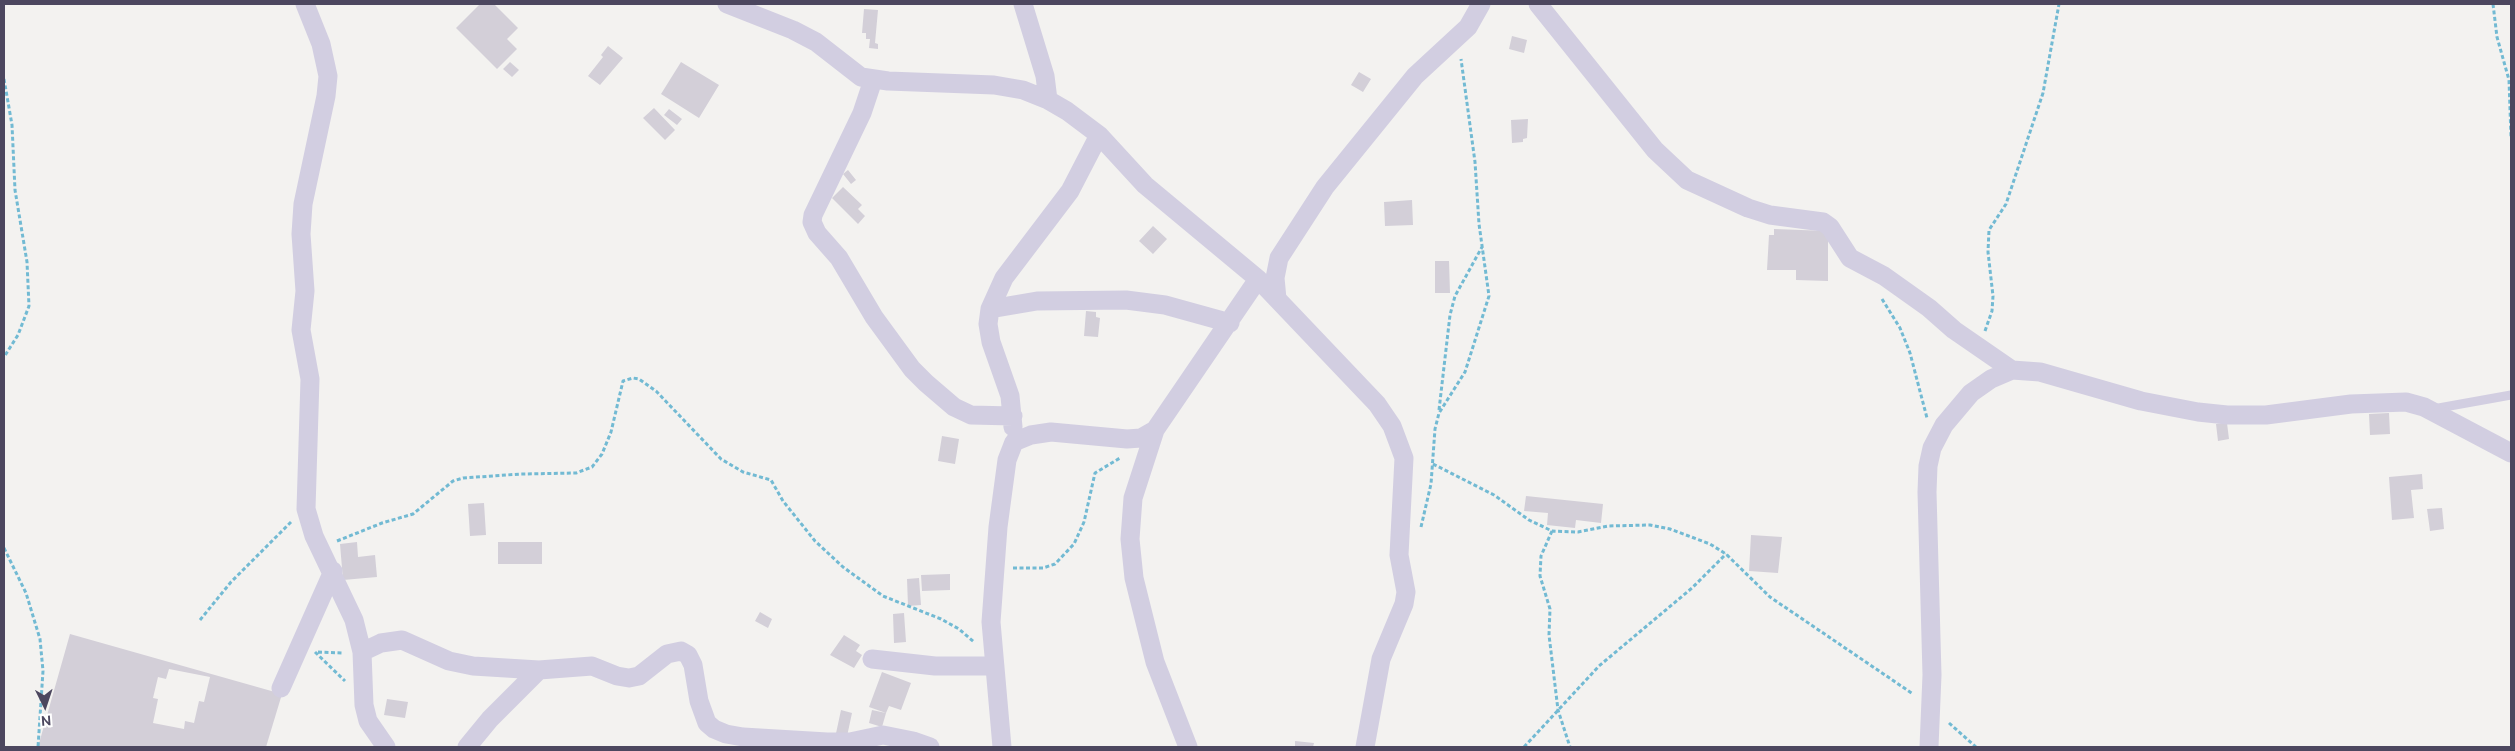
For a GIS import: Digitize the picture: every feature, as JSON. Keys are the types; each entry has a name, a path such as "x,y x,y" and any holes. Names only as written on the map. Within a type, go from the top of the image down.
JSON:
{"street":[{"path":"305,4 321,44 328,76 326,96 303,204 301,234 305,291 301,330 310,379 306,509 320,549 354,620 362,652 364,705 368,721 386,747"},
{"path":"727,4 793,30 816,42 851,71 873,80 994,85 1023,90 1048,100 1099,135 1145,185 1258,280 1376,404 1392,426 1404,458 1399,555 1406,592 1404,604 1381,659 1365,747"},
{"path":"1023,4 1045,76 1048,100"},
{"path":"1277,299 1275,278 1279,258 1325,187 1415,76 1468,28 1481,4"},
{"path":"1538,4 1649,142 1668,164 1687,180 1748,208 1770,215 1823,222 1830,227 1850,258 1884,276 1929,308 1976,346 2012,370"},
{"path":"873,80 862,113 813,215 812,222 817,232 839,258 874,317 912,368 926,383 954,406 970,415 1013,416"},
{"path":"1002,747 992,666 991,622 994,566 1007,460 1014,442 1010,396 991,342 988,324 990,309 1004,278 1070,191 1099,135"},
{"path":"1188,747 1155,662 1134,578 1130,539 1133,498 1148,434 1230,323 1258,280"},
{"path":"990,309 1037,301 1126,300 1165,306 1230,323"},
{"path":"1929,747 1932,638 1927,492 1932,448 1944,425 1971,393 1991,379 2012,370 2040,372 2141,401 2198,412 2227,415 2266,415 2387,402 2406,402 2429,410 2511,453"},
{"path":"1014,442 1031,435 1051,432 1111,438 1148,434"},
{"path":"281,688 307,651 332,571"},
{"path":"362,652 381,643 402,640 449,660 473,666 540,670 592,666 617,676 639,676 667,654 681,651 688,655 693,665 700,701 707,723 714,729 726,734 743,737 827,742 850,742 883,735 896,736 930,747"},
{"path":"872,659 935,666 992,666"},
{"path":"467,747 490,719 540,670"}],"lane":[{"path":"2429,410 2511,395"}],"path":[{"path":"1976,346 1988,326 1992,311 1989,230 2006,204 2043,93 2059,4"},
{"path":"2493,4 2497,37 2509,80 2511,136"},
{"path":"1438,413 1465,372 1489,296 1482,247 1475,162 1458,36"},
{"path":"4,79 12,125 15,190 27,262 29,306 18,335 4,357"},
{"path":"1420,530 1433,464 1435,429 1453,305 1462,282 1482,247"},
{"path":"1878,293 1900,328 1910,353 1924,402 1932,448"},
{"path":"320,549 353,533 413,514 449,485 464,478 576,473 592,467 602,454 611,432 624,381 634,378 639,379 656,391 721,459 743,472 771,480 796,518 815,541 844,567 883,596 959,629 977,646 992,666"},
{"path":"994,566 1023,570 1043,568 1055,564 1074,544 1084,522 1095,473 1131,453 1148,434"},
{"path":"1433,464 1494,495 1529,520 1552,531 1578,532 1608,526 1650,525 1692,536 1726,554 1770,597 1931,706 1976,747"},
{"path":"200,620 231,582 306,509"},
{"path":"1552,531 1540,566 1550,609 1549,635 1558,710 1570,747"},
{"path":"4,548 26,593 40,639 43,671 38,747"},
{"path":"1524,747 1599,666 1692,588 1726,554"},
{"path":"307,651 362,652"},
{"path":"307,651 339,674 364,705"}],"building":[{"path":"480,4 494,4 518,28 507,39 517,49 497,69 456,28"},
{"path":"864,9 878,10 875,43 878,44 878,49 869,48 870,39 866,39 866,33 862,33"},
{"path":"1512,36 1527,40 1524,53 1509,49"},
{"path":"608,46 623,58 600,85 588,76 603,57 601,55"},
{"path":"510,62 519,70 512,77 503,69"},
{"path":"681,62 719,85 699,118 661,94"},
{"path":"1359,72 1371,79 1363,92 1351,85"},
{"path":"654,108 675,130 665,140 643,118"},
{"path":"669,109 682,119 677,125 664,115"},
{"path":"1528,119 1527,138 1523,139 1523,142 1512,143 1511,120"},
{"path":"848,170 856,180 851,184 843,174"},
{"path":"843,187 862,205 858,209 865,216 858,224 832,198"},
{"path":"1412,200 1413,225 1385,226 1384,202"},
{"path":"1153,226 1167,239 1153,254 1139,241"},
{"path":"1774,229 1828,231 1828,281 1796,280 1796,270 1767,270 1769,235 1774,235"},
{"path":"1435,261 1449,261 1450,293 1435,293"},
{"path":"1086,311 1096,312 1096,317 1100,318 1098,337 1084,336"},
{"path":"2389,413 2390,434 2370,435 2369,414"},
{"path":"2227,423 2229,439 2218,441 2216,424"},
{"path":"942,436 959,439 955,464 938,461"},
{"path":"2422,474 2423,489 2411,490 2414,518 2392,520 2389,477"},
{"path":"1526,496 1603,504 1601,523 1576,520 1575,528 1547,525 1548,513 1524,511"},
{"path":"484,503 486,535 470,536 468,504"},
{"path":"2442,508 2444,529 2430,531 2427,509"},
{"path":"1751,535 1782,537 1778,573 1749,571"},
{"path":"357,542 358,557 375,555 377,577 343,580 340,544"},
{"path":"498,542 542,542 542,564 498,564"},
{"path":"950,574 950,590 922,591 921,575"},
{"path":"919,578 921,605 908,606 907,579"},
{"path":"760,612 772,619 768,628 755,621"},
{"path":"904,613 906,642 894,643 893,614"},
{"path":"70,634 282,694 266,747 38,747","holes":["169,669 210,677 204,702 199,701 194,723 185,721 184,729 153,723 158,699 153,698 158,677 166,679"]},
{"path":"844,635 860,645 856,651 862,655 854,668 830,655"},
{"path":"882,672 911,683 901,710 889,706 886,713 869,707"},
{"path":"387,699 408,702 405,718 384,715"},
{"path":"841,710 852,713 846,741 835,738"},
{"path":"872,710 886,713 882,727 869,723"},
{"path":"1295,741 1314,743 1313,747 1295,747"}]}
